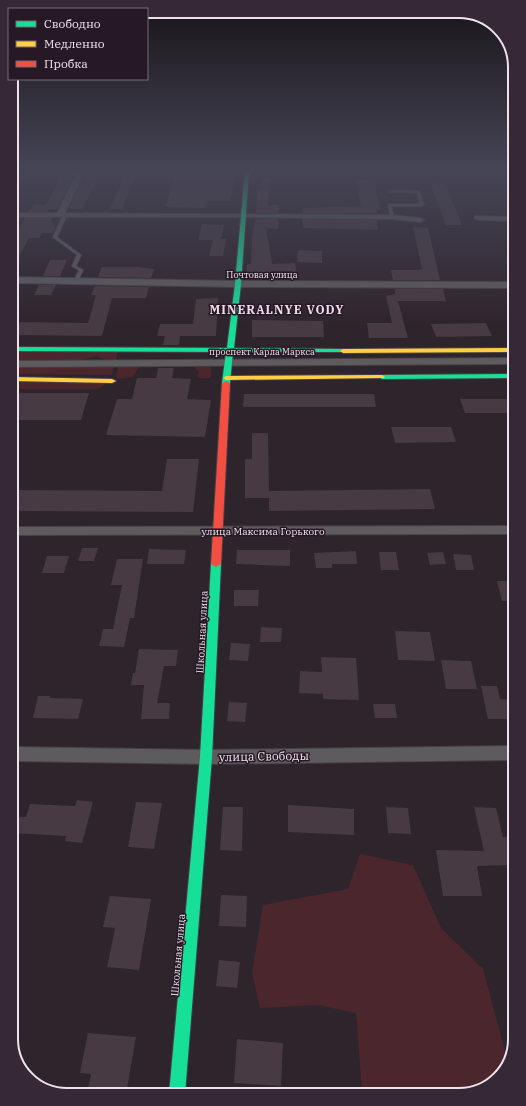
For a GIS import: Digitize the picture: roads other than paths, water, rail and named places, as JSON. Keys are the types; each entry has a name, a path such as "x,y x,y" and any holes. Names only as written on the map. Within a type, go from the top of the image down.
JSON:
{"street":[{"name":"Школьная улица","path":"178,1088 206,757 226,378 238,284 242,223"},
{"name":"Почтовая улица","path":"18,280 238,284 508,285"},
{"name":"проспект Карла Маркса","path":"18,349 230,351 508,350"},
{"name":"проспект Карла Маркса","path":"18,364 228,364 508,361"},
{"path":"226,378 508,376"},
{"path":"18,379 112,381"},
{"name":"улица Максима Горького","path":"18,531 508,530"},
{"name":"улица Свободы","path":"18,754 206,757 508,753"}],"lane":[{"path":"60,223 55,237 74,249 79,255 74,266 81,270 76,281"}],"district":[{"name":"MINERALNYE VODY","path":"277,309"}]}
